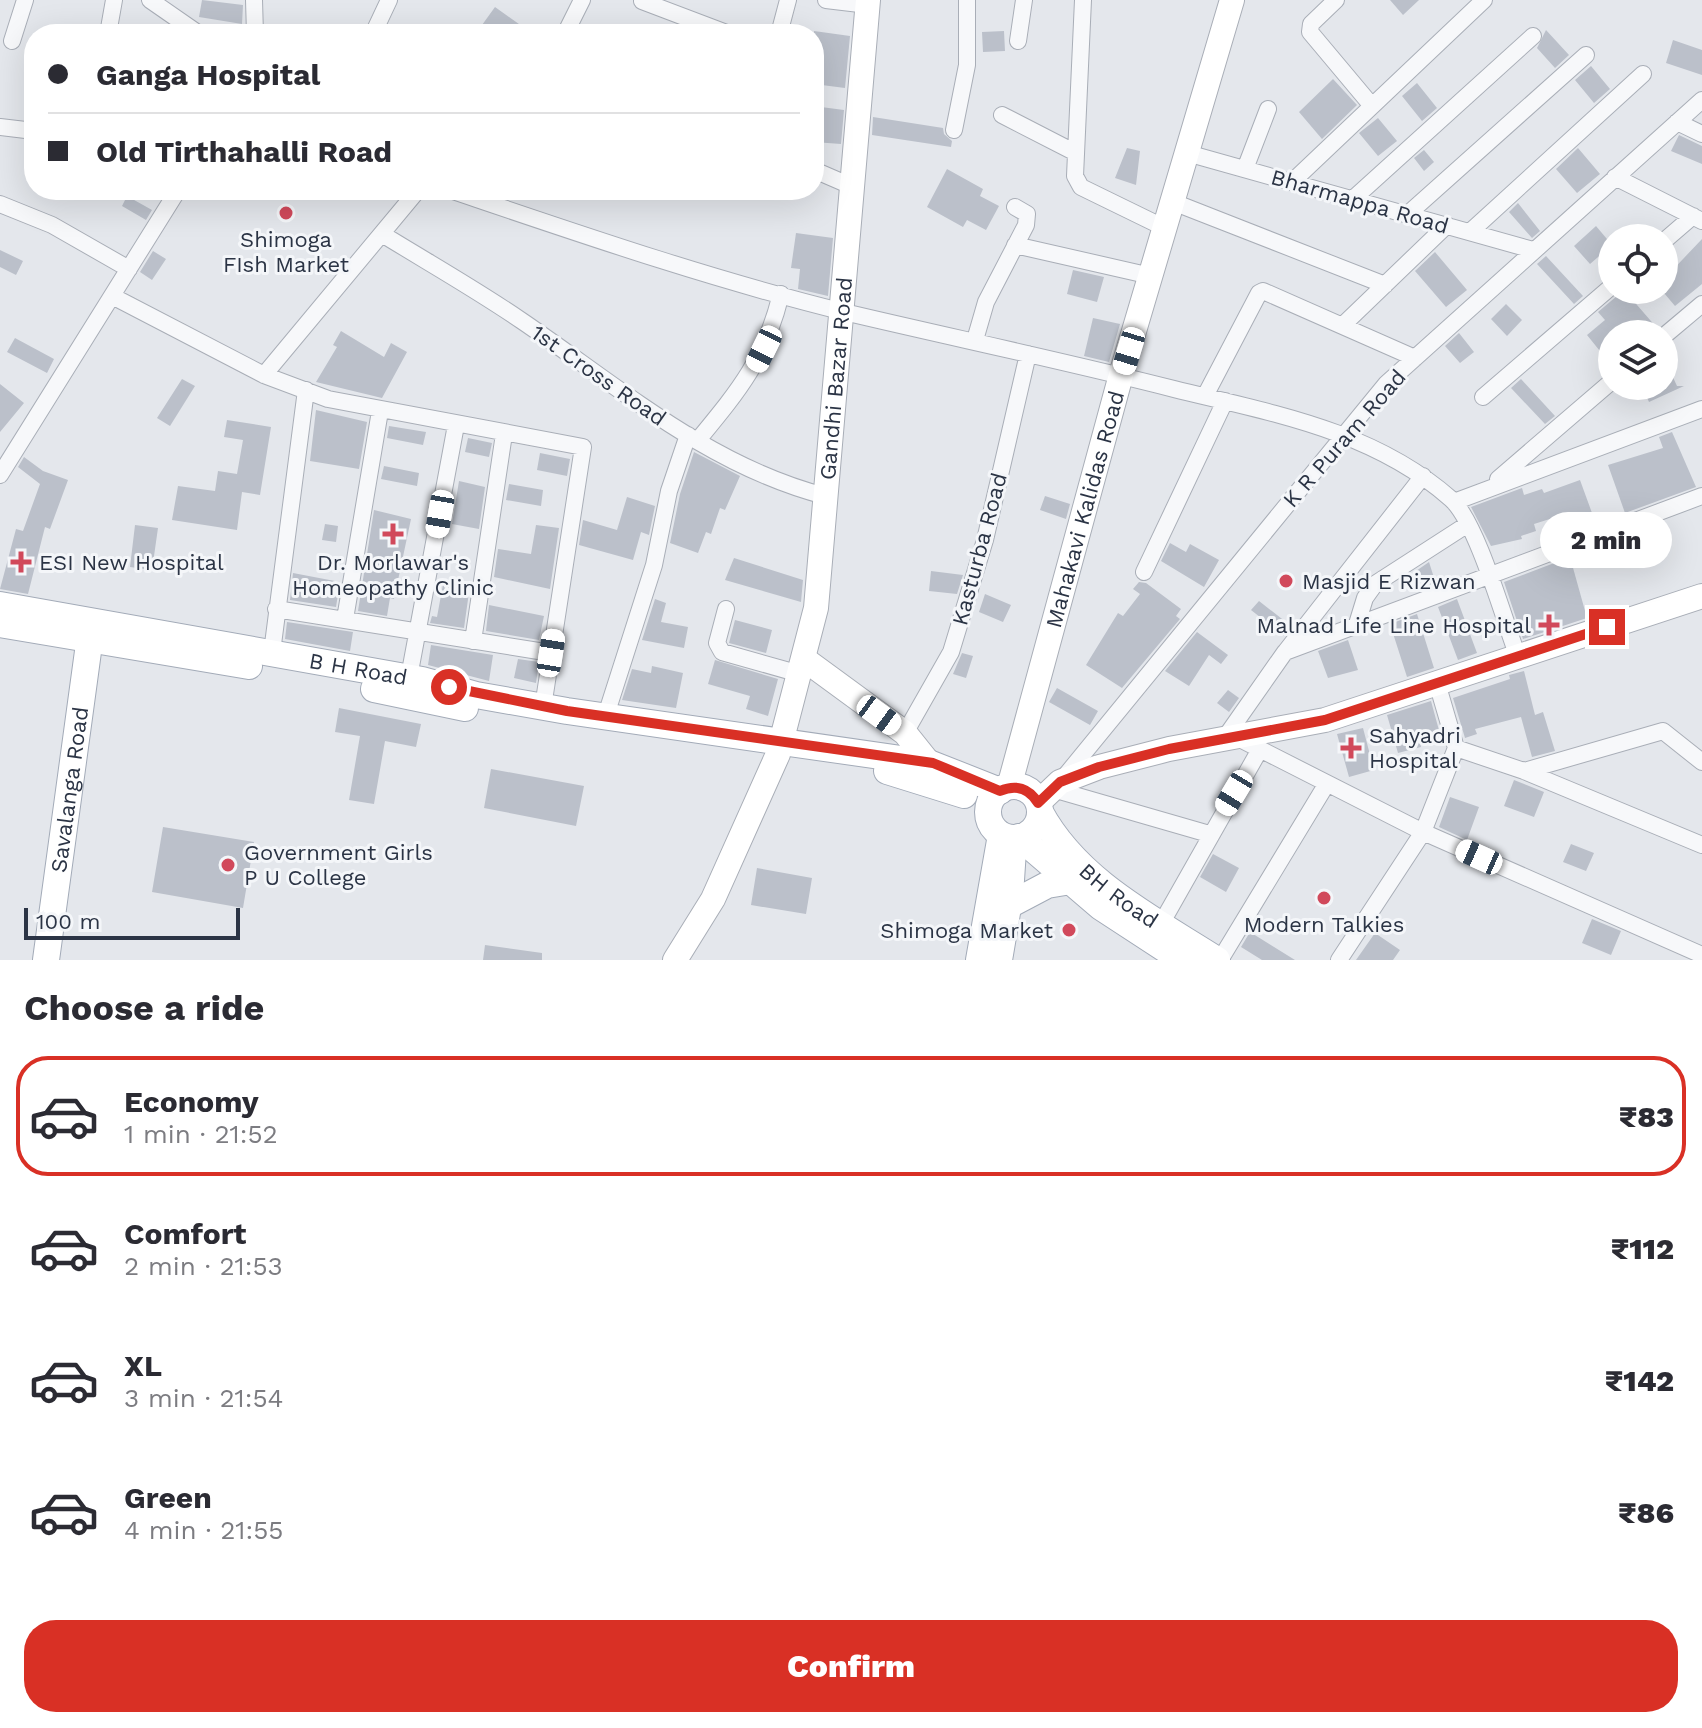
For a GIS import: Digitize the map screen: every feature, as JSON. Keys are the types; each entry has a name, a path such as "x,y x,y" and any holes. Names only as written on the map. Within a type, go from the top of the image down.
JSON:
{"main road":[{"name":"Mahakavi Kalidas Road","path":"999,794 1232,0"},
{"name":"Gandhi Bazar Road","path":"675,960 713,899 780,748 816,608 868,3"},
{"path":"0,605 91,628 565,726 780,748 999,794 1026,790 1048,796 1141,756 1325,720 1700,600"},
{"path":"0,624 91,628"},
{"name":"B H Road","path":"91,628 272,652 409,677 543,707 606,715 780,748 929,763 999,794"},
{"name":"Savalanga Road","path":"46,960 91,628"},
{"path":"802,666 905,733 929,763"},
{"path":"999,794 990,822 1011,837"},
{"path":"1011,837 1034,829 1048,796"},
{"name":"BH Road","path":"1048,796 1068,856 1161,924 1219,960"},
{"path":"999,960 1009,905 1011,837"},
{"path":"979,960 1011,837"},
{"name":"BH Road","path":"1011,837 1101,907 1182,960"},
{"path":"1009,905 1047,885 1071,881"}],"street":[{"path":"12,41 25,0"},
{"path":"110,24 114,0"},
{"path":"150,0 185,24"},
{"path":"378,24 389,0"},
{"path":"570,24 582,0"},
{"path":"782,24 788,0"},
{"path":"826,0 868,3"},
{"path":"954,130 967,65 967,0"},
{"path":"1018,41 1024,0"},
{"path":"1083,0 1075,176 1081,187 1165,228"},
{"path":"1336,0 1311,24 1310,32 1372,106"},
{"path":"1292,182 1484,0"},
{"path":"642,1 703,24"},
{"path":"1353,199 1533,36"},
{"path":"1408,214 1586,55"},
{"path":"1470,232 1643,74"},
{"name":"K R Puram Road","path":"1048,796 1386,384 1702,100"},
{"path":"1245,169 1268,109"},
{"path":"1002,115 1076,153"},
{"path":"1677,122 1702,134"},
{"path":"0,127 24,130"},
{"name":"Bharmappa Road","path":"1187,153 1533,250"},
{"path":"824,174 851,186"},
{"path":"1615,177 1698,218 1678,232"},
{"path":"1,471 172,200"},
{"path":"264,375 410,200"},
{"path":"479,200 621,248 840,311 1121,375 1345,434 1423,476 1454,502 1468,524 1518,657"},
{"path":"1173,202 1385,285"},
{"path":"0,204 52,225 129,269"},
{"path":"975,340 986,302 1028,218 1015,207"},
{"path":"1343,325 1447,225"},
{"name":"1st Cross Road","path":"382,234 522,321 628,399 693,438 779,484 825,496"},
{"path":"1015,245 1151,276"},
{"path":"1205,396 1260,292 1415,358"},
{"path":"606,715 654,565 669,491 693,438 757,364 771,335 781,294"},
{"path":"112,296 264,375 306,390 380,411 583,447 543,707"},
{"path":"1483,397 1598,298"},
{"path":"1678,324 1702,304"},
{"name":"Kasturba Road","path":"905,733 951,652 985,540 1028,354"},
{"path":"272,652 306,390"},
{"path":"1488,487 1598,393"},
{"path":"1144,572 1225,401"},
{"path":"1454,502 1702,409"},
{"path":"345,619 380,411"},
{"path":"409,677 456,425"},
{"path":"473,641 504,434"},
{"path":"1423,476 1285,652 1230,738 1423,832 1702,955"},
{"path":"1285,652 1702,496"},
{"path":"1357,624 1365,598 1375,584 1468,524"},
{"path":"276,609 551,653"},
{"path":"726,609 718,648 802,666"},
{"path":"1339,960 1423,832 1456,748 1437,683"},
{"path":"1524,771 1663,731 1702,762"},
{"path":"1456,748 1524,771 1702,845"},
{"path":"1161,924 1209,834 1259,751"},
{"path":"1219,960 1326,785"},
{"path":"1048,796 1209,834"}],"building":[{"path":"202,0 243,5 242,24 199,17"},
{"path":"1390,0 1419,0 1403,15"},
{"path":"495,7 519,24 483,24"},
{"path":"1546,30 1569,55 1555,68 1537,48"},
{"path":"1004,31 1005,51 983,52 982,32"},
{"path":"824,32 850,36 845,88 824,85"},
{"path":"1673,40 1702,50 1702,75 1666,63"},
{"path":"1591,66 1610,89 1594,103 1575,80"},
{"path":"1333,79 1357,105 1322,139 1299,112"},
{"path":"1417,83 1437,108 1422,121 1402,96"},
{"path":"824,107 844,110 841,144 824,143"},
{"path":"873,117 943,128 944,134 952,141 951,147 872,135"},
{"path":"1378,118 1397,141 1378,156 1359,133"},
{"path":"1679,135 1702,146 1702,164 1671,151"},
{"path":"1127,148 1140,151 1136,185 1115,178"},
{"path":"1578,148 1600,174 1577,193 1556,169"},
{"path":"1424,150 1434,162 1424,171 1414,158"},
{"path":"947,169 983,189 980,196 999,206 986,230 967,220 963,227 927,207"},
{"path":"125,200 134,200 152,210 146,220 122,206"},
{"path":"1518,203 1540,231 1532,238 1509,212"},
{"path":"1596,226 1598,228 1598,257 1590,264 1574,246"},
{"path":"796,233 833,238 828,296 798,289 800,269 791,268"},
{"path":"1702,239 1702,284 1678,304 1678,264"},
{"path":"0,250 23,261 16,275 0,267"},
{"path":"153,251 166,259 152,280 140,272"},
{"path":"1435,252 1467,290 1446,307 1415,271"},
{"path":"1546,256 1583,296 1574,304 1537,264"},
{"path":"1073,270 1104,277 1097,302 1067,294"},
{"path":"1506,304 1522,320 1507,336 1491,319"},
{"path":"1607,304 1636,304 1650,320 1605,320 1598,312"},
{"path":"1093,318 1120,324 1109,362 1084,356"},
{"path":"1598,326 1598,349 1587,335"},
{"path":"341,331 384,357 391,343 407,352 382,398 316,382 337,347 333,345"},
{"path":"1459,333 1474,352 1460,363 1445,346"},
{"path":"15,338 54,359 47,373 7,352"},
{"path":"182,379 195,386 170,426 157,418"},
{"path":"1521,379 1555,416 1545,424 1511,388"},
{"path":"0,384 24,403 0,432"},
{"path":"316,410 367,422 359,469 310,461"},
{"path":"227,420 271,427 260,495 242,492 237,530 172,520 178,486 215,491 218,471 237,474 243,440 224,437"},
{"path":"389,426 426,432 423,445 387,438"},
{"path":"1672,432 1696,487 1625,513 1608,465 1663,448 1659,437"},
{"path":"468,438 492,443 489,457 465,452"},
{"path":"694,452 740,476 725,510 720,508 711,534 706,532 698,553 670,543 680,494"},
{"path":"540,453 570,459 567,476 537,470"},
{"path":"24,457 43,471 68,480 50,529 45,527 28,594 0,589 16,529 23,531 40,484 18,467"},
{"path":"384,466 419,473 417,486 381,479"},
{"path":"1580,480 1596,524 1579,530 1572,512 1534,524 1536,531 1521,536 1522,539 1491,546 1471,507 1522,488 1524,495 1542,489 1544,493"},
{"path":"459,481 485,487 479,529 452,524"},
{"path":"509,484 543,490 541,506 506,500"},
{"path":"1045,496 1070,504 1066,519 1040,510"},
{"path":"627,497 655,506 649,535 641,532 633,560 579,545 583,520 617,530"},
{"path":"374,510 411,519 394,599 390,598 387,616 358,611"},
{"path":"325,524 338,526 336,542 322,540"},
{"path":"135,525 158,528 152,570 130,567"},
{"path":"536,525 559,528 550,589 494,577 498,549 531,554"},
{"path":"1170,543 1186,552 1190,544 1219,560 1204,587 1161,561"},
{"path":"1570,557 1587,618 1523,639 1504,582"},
{"path":"734,558 803,580 801,602 725,580"},
{"path":"1429,562 1436,584 1422,589 1416,571"},
{"path":"931,571 963,575 957,594 929,591"},
{"path":"293,573 340,582 336,607 290,600"},
{"path":"444,579 470,585 464,628 430,623 432,616 437,617"},
{"path":"1139,582 1146,583 1181,609 1176,616 1180,619 1122,688 1086,665 1118,613 1123,616 1140,594 1133,589"},
{"path":"985,594 1011,605 1003,622 979,612"},
{"path":"655,599 666,603 661,622 688,627 684,648 642,640"},
{"path":"1457,599 1477,653 1458,660 1438,607"},
{"path":"1259,601 1291,626 1284,636 1251,610"},
{"path":"489,605 544,616 539,640 486,631"},
{"path":"1417,614 1434,668 1407,677 1390,624"},
{"path":"735,620 772,630 766,653 729,643"},
{"path":"287,622 353,632 350,651 285,639"},
{"path":"1197,632 1228,655 1221,664 1209,655 1189,686 1165,671"},
{"path":"1348,640 1358,670 1328,678 1318,651"},
{"path":"431,645 493,655 489,681 428,665"},
{"path":"962,653 973,656 966,678 953,674"},
{"path":"518,659 539,662 536,683 514,678"},
{"path":"715,660 778,679 768,716 746,709 750,696 708,684"},
{"path":"652,666 683,673 676,708 622,700 632,669 651,673"},
{"path":"1524,671 1535,715 1543,712 1555,751 1532,757 1521,717 1475,729 1477,734 1465,738 1453,698 1510,679 1509,675"},
{"path":"1057,688 1098,711 1090,725 1049,702"},
{"path":"1228,690 1239,698 1229,712 1217,703"},
{"path":"1431,701 1440,734 1419,739 1421,747 1398,753 1387,715"},
{"path":"339,708 421,724 416,747 385,741 374,804 349,800 360,736 335,732"},
{"path":"1363,728 1374,770 1349,777 1337,734"},
{"path":"491,769 584,786 576,826 484,808"},
{"path":"1514,780 1544,792 1534,817 1504,806"},
{"path":"1450,797 1479,807 1467,840 1439,827"},
{"name":"Government Girls P U College","path":"163,827 254,842 243,908 152,892"},
{"path":"1571,844 1594,853 1586,871 1563,862"},
{"path":"1213,854 1239,868 1226,892 1200,877"},
{"path":"757,868 812,878 806,914 751,905"},
{"path":"1592,919 1621,931 1611,955 1582,943"},
{"path":"1250,932 1295,960 1262,960 1241,947"},
{"path":"1375,933 1400,950 1393,960 1356,960"},
{"path":"485,945 542,953 542,960 483,960"}],"place":[{"name":"Shimoga FIsh Market","path":"286,213"},
{"name":"Dr. Morlawar's Homeopathy Clinic","path":"393,534"},
{"name":"ESI New Hospital","path":"21,562"},
{"name":"Masjid E Rizwan","path":"1286,581"},
{"name":"Malnad Life Line Hospital","path":"1549,625"},
{"name":"Sahyadri Hospital","path":"1351,748"},
{"name":"Government Girls P U College","path":"228,865"},
{"name":"Modern Talkies","path":"1324,898"},
{"name":"Shimoga Market","path":"1069,930"}],"route":[{"path":"449,687 476,695 567,711 933,763 1000,791 1009,787 1026,790 1038,803 1060,782 1099,767 1169,749 1325,720 1607,627"}]}
